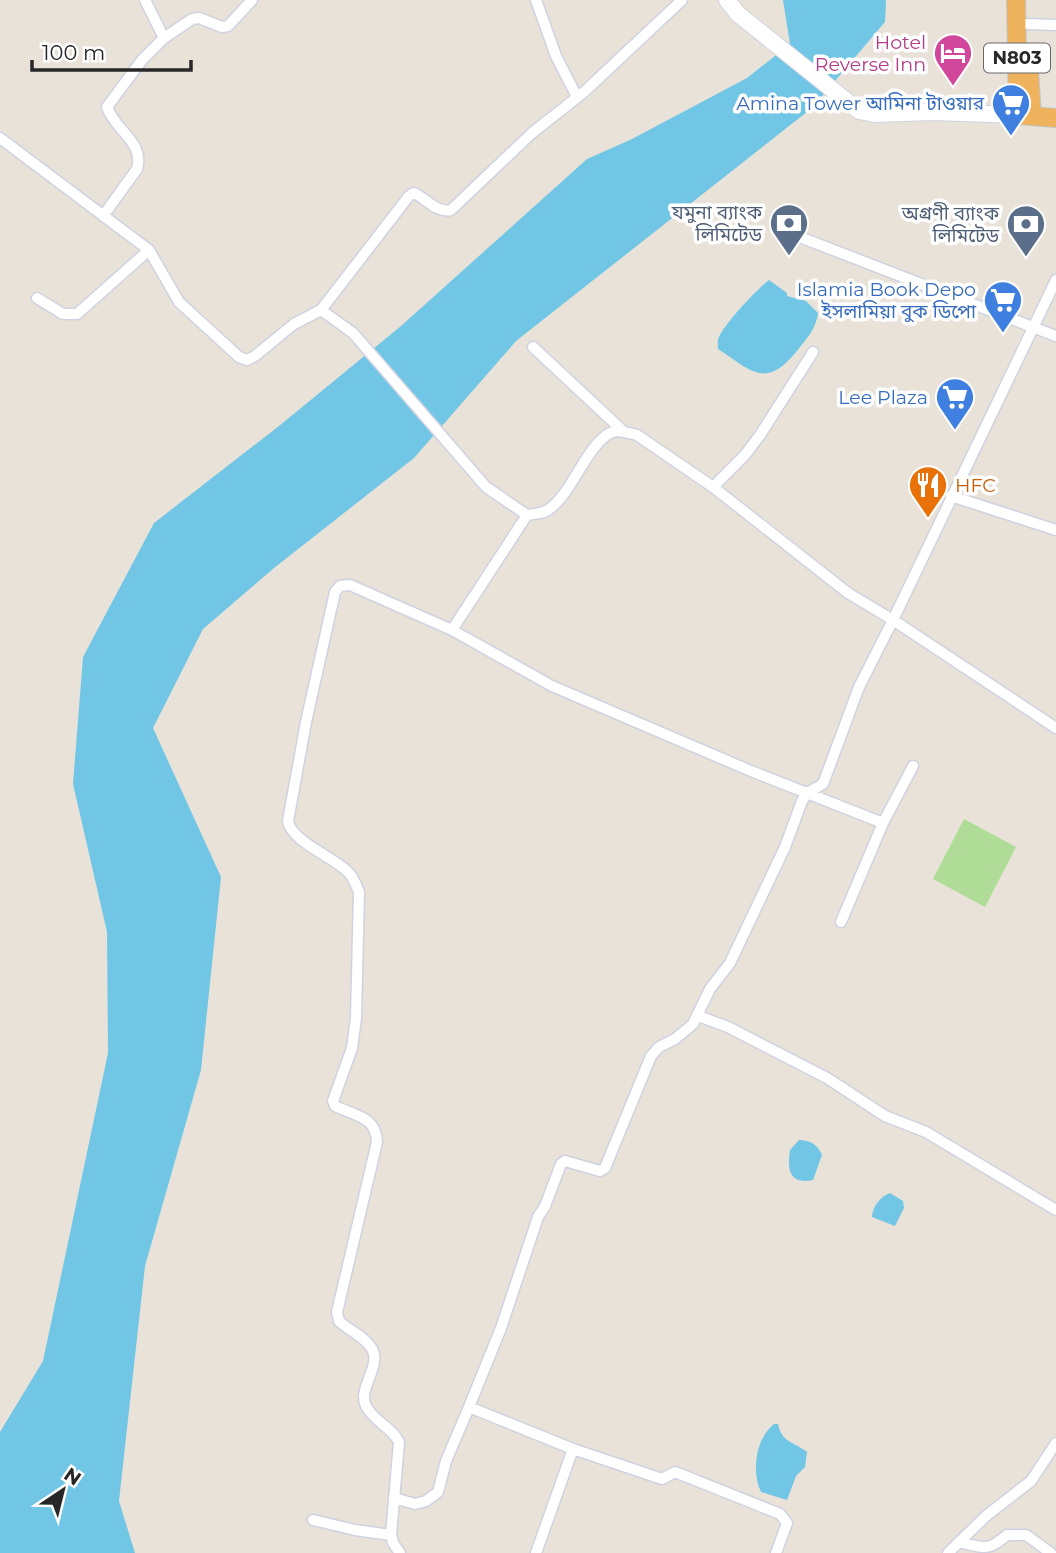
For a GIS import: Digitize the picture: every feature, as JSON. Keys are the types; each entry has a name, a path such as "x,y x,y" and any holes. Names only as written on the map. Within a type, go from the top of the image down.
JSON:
{"highway":[{"name":"N803","path":"1016,0 1025,116"},
{"name":"N803","path":"1025,116 1027,0"},
{"path":"1025,116 1056,118"}],"main road":[{"path":"727,0 738,14 859,111 875,114 934,112 1025,116"}],"street":[{"path":"145,0 164,38"},
{"path":"103,216 137,169 140,160 139,151 113,119 107,107 142,60 164,38 192,19 199,18 222,27 228,26 252,0"},
{"path":"536,0 555,56 576,97"},
{"path":"0,138 149,250 179,302 239,358 247,360 294,324 321,310 409,196 414,193 437,209 451,209 682,0"},
{"path":"1027,24 1056,25"},
{"path":"779,229 1056,336"},
{"path":"37,298 63,314 77,314 149,250"},
{"path":"394,1498 415,1504 426,1501 438,1492 446,1461 500,1328 538,1217 561,1164 565,1161 600,1171 605,1168 651,1056 659,1047 675,1039 693,1024 710,989 730,963 785,847 807,793 822,784 859,687 1056,280"},
{"path":"321,310 353,333 486,487 527,515 546,512 558,500 601,440 612,432 623,431 637,435 713,487 848,593 1056,728"},
{"path":"533,347 623,431"},
{"path":"713,487 745,455 760,435 813,352"},
{"path":"951,496 1056,530"},
{"path":"452,630 527,515"},
{"path":"400,1553 393,1544 391,1535 399,1442 396,1435 370,1412 364,1397 374,1359 373,1350 365,1340 339,1321 337,1312 377,1142 376,1132 369,1121 335,1106 333,1101 352,1048 356,1018 359,892 346,871 297,837 288,826 306,722 335,592 340,586 349,585 452,630 552,686 883,822"},
{"path":"841,922 883,822 913,766"},
{"path":"698,1016 728,1027 827,1078 885,1116 926,1132 1056,1210"},
{"path":"469,1407 573,1449 662,1479 675,1472 780,1514 787,1523 776,1553"},
{"path":"948,1553 986,1516 1031,1481 1056,1443"},
{"path":"536,1553 573,1449"},
{"path":"313,1520 391,1535"},
{"path":"959,1542 986,1547 993,1546 1007,1535 1026,1535 1051,1553"}],"green space":[{"path":"964,819 1016,847 985,907 933,879"}],"water":[{"path":"783,0 886,0 885,22 812,108 516,341 414,458 274,568 203,629 153,728 221,877 201,1070 145,1266 119,1501 135,1553 0,1553 0,1432 43,1361 108,1053 107,932 73,784 83,657 154,523 279,426 401,326 587,159 632,139 747,78 790,44"},
{"path":"769,280 787,293 787,296 806,301 818,313 810,333 786,363 768,373 759,373 718,349 718,341 734,315"},
{"path":"799,1140 813,1144 822,1155 813,1180 799,1180 791,1174 790,1150"},
{"path":"890,1193 903,1201 904,1208 895,1226 872,1217 878,1202"},
{"path":"774,1424 778,1424 785,1438 807,1452 805,1467 796,1476 787,1500 761,1492 756,1475 759,1446"}],"place":[{"name":"Hotel Reverse Inn","path":"953,87"},
{"name":"Amina Tower আমিনা টাওয়ার","path":"1011,137"},
{"name":"যমুনা ব্যাংক লিমিটেড","path":"789,257"},
{"name":"অগ্রণী ব্যাংক লিমিটেড","path":"1026,258"},
{"name":"Islamia Book Depo ইসলামিয়া বুক ডিপো","path":"1003,334"},
{"name":"Lee Plaza","path":"955,431"},
{"name":"HFC","path":"928,519"}]}
